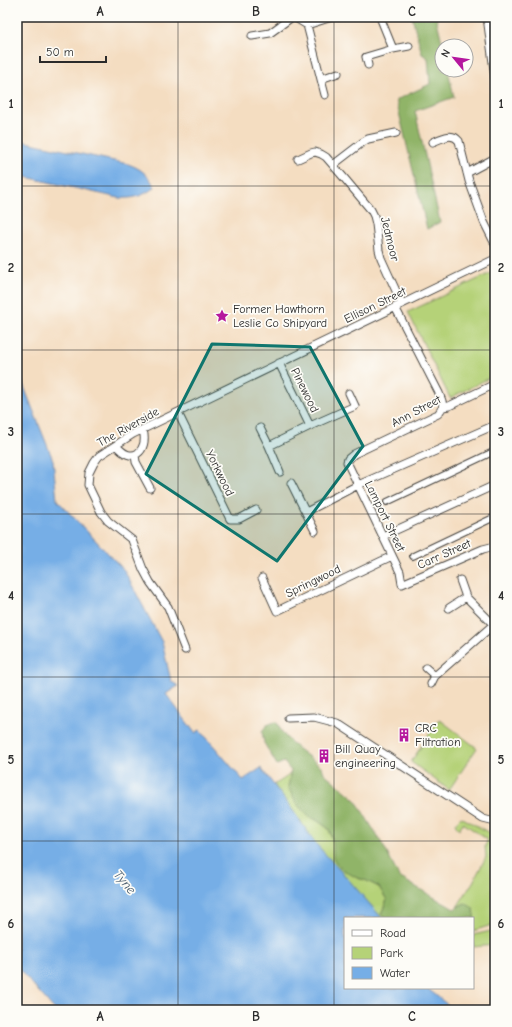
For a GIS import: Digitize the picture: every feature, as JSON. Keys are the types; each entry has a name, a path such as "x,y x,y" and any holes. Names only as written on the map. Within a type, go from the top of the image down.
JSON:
{"street":[{"path":"252,36 270,33 293,17 307,25 325,95"},
{"path":"307,25 332,17"},
{"path":"380,17 393,49"},
{"path":"487,17 494,61 495,78"},
{"path":"368,65 366,57 409,46"},
{"path":"321,79 338,73"},
{"path":"333,165 368,139 396,133"},
{"path":"434,142 448,136 456,137 484,222 495,244"},
{"name":"Jedmoor","path":"298,159 315,152 326,157 371,210 376,224 381,258 402,304"},
{"path":"467,173 495,158"},
{"name":"Ellison Street","path":"178,413 495,260"},
{"path":"395,307 439,393 443,407"},
{"name":"Pinewood","path":"279,364 310,426"},
{"name":"Ann Street","path":"348,458 438,414 443,407 449,406 495,384"},
{"name":"Pinewood","path":"269,446 355,406 349,392"},
{"name":"The Riverside","path":"178,413 133,434 99,456 89,472 88,485 101,512 108,521 132,540 150,582 168,607 185,650"},
{"name":"Yorkwood","path":"178,413 230,519 239,519 256,510"},
{"path":"306,512 358,485 495,425"},
{"path":"260,428 280,472"},
{"path":"116,445 124,454 135,455 144,443 145,436 143,430"},
{"path":"388,502 495,451"},
{"path":"135,455 136,462 150,488"},
{"name":"Lamport Street","path":"348,458 347,462 400,572 402,584"},
{"path":"291,483 315,531"},
{"path":"383,536 495,485"},
{"path":"413,556 495,516"},
{"name":"Carr Street","path":"402,584 483,549 495,546"},
{"name":"Springwood","path":"262,578 276,611 392,556"},
{"path":"431,684 435,676 494,625 466,598 460,580"},
{"path":"450,608 466,598"},
{"path":"426,668 435,676"},
{"path":"288,718 314,717 337,723 483,819 495,822"}],"highlighted area":[{"path":"212,344 310,347 363,446 277,561 146,474"}],"green space":[{"path":"412,17 436,17 441,38 434,38 434,78 450,78 454,97 415,111 440,222 427,229 396,100 430,84 428,58 422,54"},
{"path":"491,273 495,283 495,375 450,398 408,312"},
{"path":"439,719 477,748 449,790 411,762"},
{"path":"275,722 279,725 285,736 297,748 322,767 324,773 355,799 384,847 399,877 454,909 465,903 473,908 475,921 474,922 474,917 384,917 381,914 387,900 379,887 357,878 340,868 333,858 333,842 329,829 307,815 296,803 288,787 291,771 284,762 277,765 264,743 262,731 267,725"},
{"path":"292,771 288,787 307,815 329,829 333,842 357,878 379,887 387,900 381,914 384,917 381,917 316,844 274,785 288,776"},
{"path":"461,817 495,836 495,924 474,931 474,917 465,903 457,907 473,882 486,857 485,846 488,840 463,823 459,829 455,823"},
{"path":"495,930 495,945 474,947 474,935"}],"water":[{"path":"17,140 128,164 144,172 155,187 138,196 119,198 17,175"},
{"name":"Tyne","path":"17,363 24,387 53,460 57,500 124,570 162,642 171,681 178,686 166,694 195,733 200,730 243,780 261,768 316,844 381,917 344,917 344,989 428,989 454,1010 55,1010 17,967"}],"place":[{"name":"Former Hawthorn Leslie Co Shipyard","path":"222,316"},
{"name":"CRC Filtration","path":"404,735"},
{"name":"Bill Quay engineering","path":"324,756"}]}
